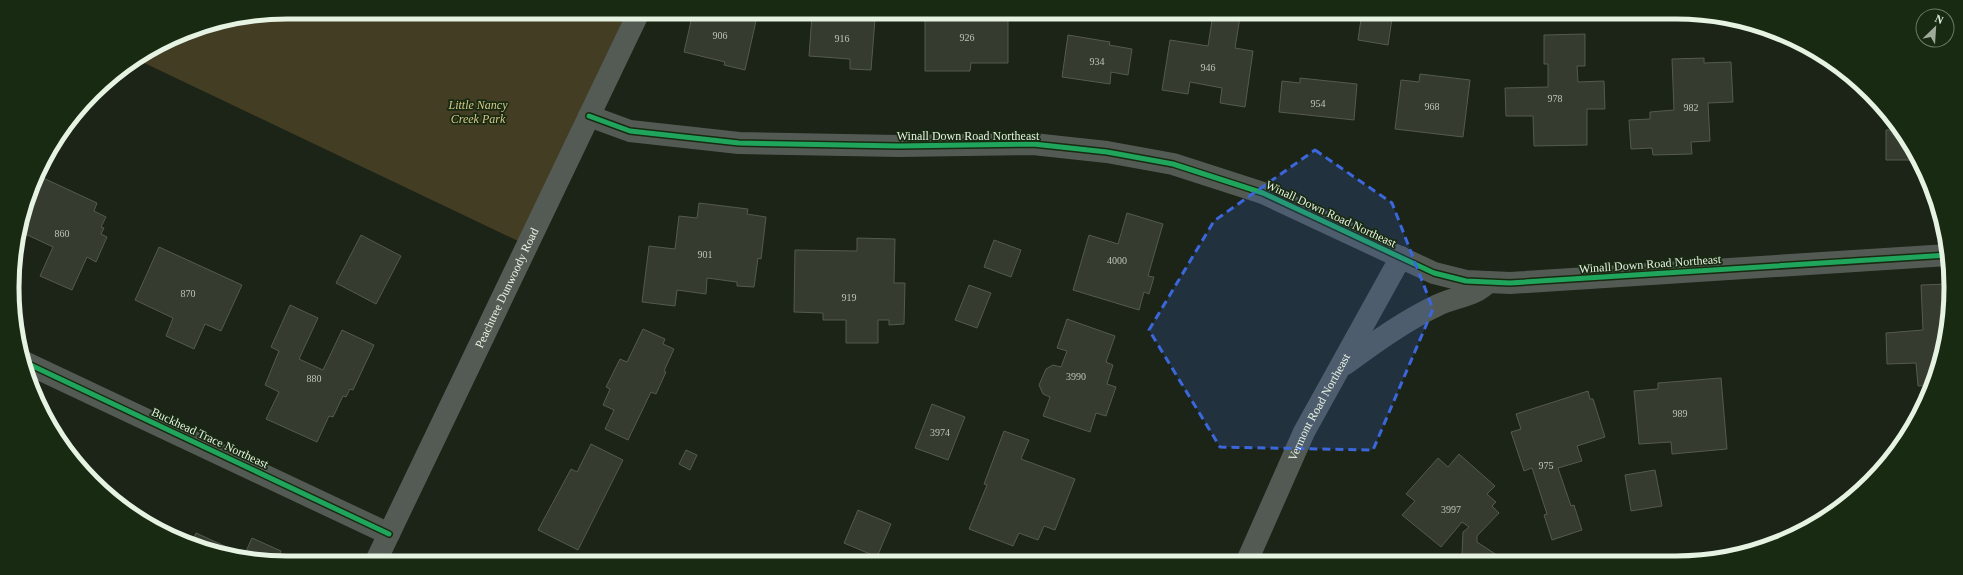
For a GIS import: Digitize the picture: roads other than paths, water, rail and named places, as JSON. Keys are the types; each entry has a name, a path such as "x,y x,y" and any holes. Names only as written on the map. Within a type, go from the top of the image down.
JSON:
{"main road":[{"name":"Peachtree Dunwoody Road","path":"378,556 636,19"}],"street":[{"name":"Winall Down Road Northeast","path":"589,116 630,130 740,143 899,146 1033,144 1107,152 1173,164 1263,193 1434,272 1466,281 1510,283 1942,255"},
{"name":"Vermont Road Northeast","path":"1249,556 1304,432 1401,257"},
{"path":"1338,369 1397,328 1439,304 1482,289 1488,282"},
{"name":"Buckhead Trace Northeast","path":"30,365 389,534"}],"park label":[{"name":"Little Nancy Creek Park","path":"478,112"}]}
